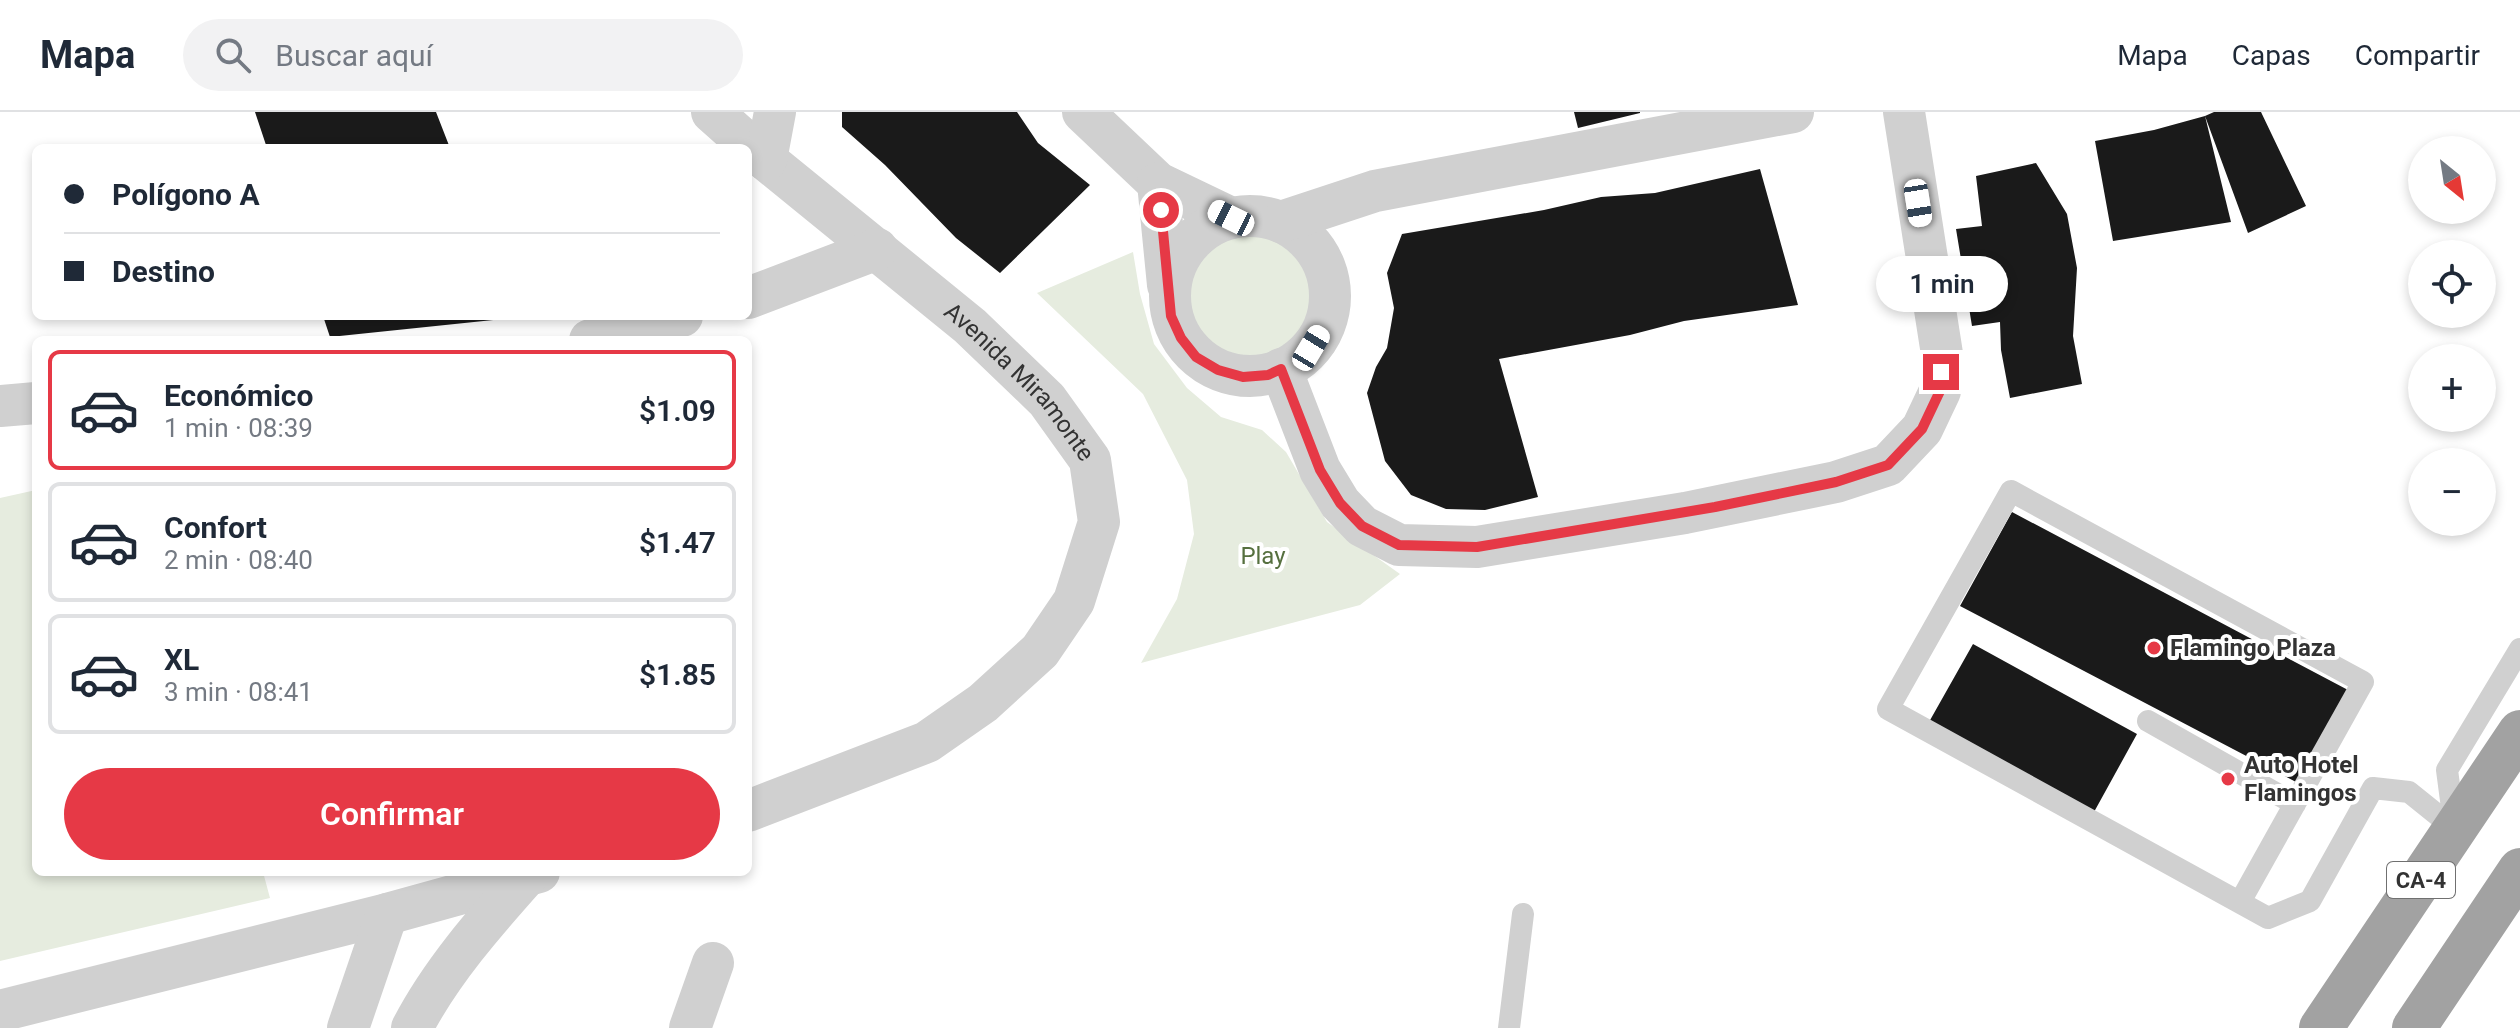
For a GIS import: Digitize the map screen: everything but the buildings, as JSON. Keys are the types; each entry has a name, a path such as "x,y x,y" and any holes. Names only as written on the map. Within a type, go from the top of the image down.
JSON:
{"highway":[{"name":"CA-4","path":"2321,1028 2520,732"},
{"path":"2414,1028 2520,870"}],"street":[{"name":"Avenida Miramonte","path":"712,112 748,144"},
{"path":"766,160 775,112"},
{"path":"1083,112 1158,183 1231,218"},
{"path":"1281,222 1375,191 1793,112"},
{"path":"1281,369 1320,470 1340,503 1362,526 1399,545 1477,547 1685,513 1836,482 1888,465 1922,429 1940,391 1942,354 1904,112"},
{"name":"Avenida Miramonte","path":"752,148 970,326 1047,400 1090,460 1099,522 1074,601 1040,651 983,703 927,742 752,809"},
{"path":"1158,183 1171,316 1181,338 1196,357 1218,370 1243,377 1268,375 1292,365 1311,348 1325,326 1339,240 1352,218 1375,191"},
{"path":"1169,292 1175,267 1188,245 1207,228 1231,218 1256,216 1281,222 1302,234 1319,253 1328,276 1331,301"},
{"path":"752,296 877,249"},
{"path":"605,336 667,320"},
{"path":"0,406 32,403"},
{"path":"0,1011 526,876"},
{"path":"412,1028 427,1001 485,922 531,876"},
{"path":"348,1028 387,914"},
{"path":"690,1028 713,963"}],"lane":[{"path":"2240,902 2363,682 2011,491 1888,709 2268,918 2310,901 2373,788 2409,792 2455,829"},
{"path":"2455,829 2447,770 2520,649"},
{"path":"2148,721 2295,804"},
{"path":"1509,1028 1523,914"}],"green space":[{"path":"1250,234 1274,239 1294,252 1307,272 1312,296 1307,320 1294,340 1274,353 1250,358 1226,353 1206,340 1193,320 1188,296 1193,272 1206,252 1226,239"},
{"name":"Play","path":"1133,252 1140,294 1154,344 1187,388 1221,417 1262,430 1286,452 1327,522 1400,574 1360,605 1141,663 1177,599 1194,534 1187,480 1143,394 1037,293"},
{"path":"32,491 32,876 264,876 270,898 0,961 0,498"}],"place":[{"name":"Flamingo Plaza","path":"2154,648"},
{"name":"Auto Hotel Flamingos","path":"2228,779"}],"route":[{"path":"1161,210 1171,316 1181,338 1196,357 1218,370 1243,377 1268,375 1281,369 1320,470 1340,503 1362,526 1399,545 1477,547 1685,513 1836,482 1888,465 1922,429 1940,391 1941,372"}]}
